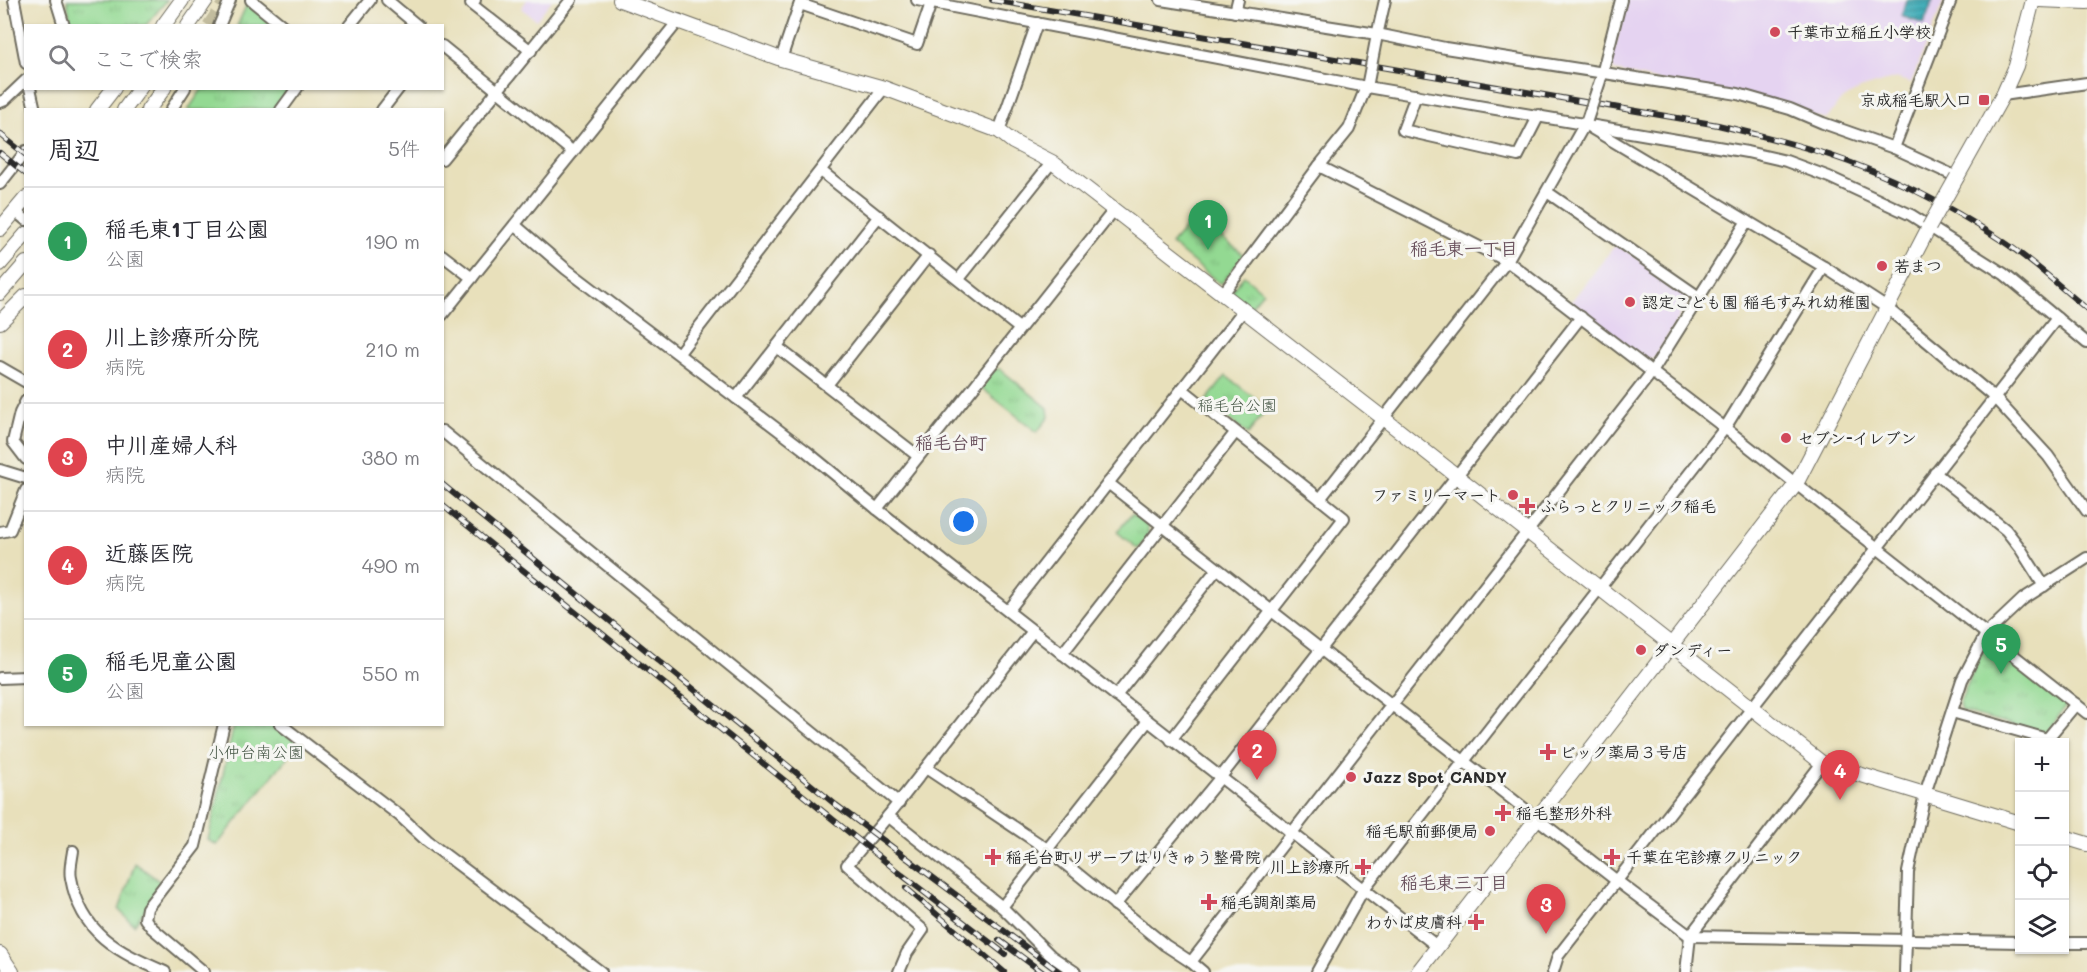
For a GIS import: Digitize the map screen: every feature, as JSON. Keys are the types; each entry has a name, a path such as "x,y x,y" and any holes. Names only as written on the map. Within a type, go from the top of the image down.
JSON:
{"street":[{"path":"14,0 24,52"},
{"path":"56,0 63,24"},
{"path":"165,24 183,0"},
{"path":"189,24 206,0"},
{"path":"220,24 230,0"},
{"path":"251,0 281,24"},
{"path":"351,24 370,0"},
{"path":"387,0 416,24"},
{"path":"475,0 471,4 531,51"},
{"path":"444,157 571,0"},
{"path":"620,0 781,59 884,88 999,131 1013,142 1052,162 1383,418 1822,763 2015,822"},
{"path":"917,0 1416,94 1586,122 1786,161 1829,177 1911,215 2004,274 2087,343"},
{"path":"1161,0 1602,76 1738,94 1790,109 1894,148 1957,177"},
{"path":"1234,12 1238,0"},
{"path":"1222,295 1349,129 1368,85 1385,0"},
{"path":"1320,499 1507,261 1586,122 1602,76 1621,0"},
{"path":"1894,148 1951,0"},
{"path":"1418,972 1796,484 1929,227 2003,95 2016,66 2033,0"},
{"path":"2039,0 2087,2"},
{"path":"781,59 801,2 917,44 932,3"},
{"path":"444,313 679,20"},
{"path":"999,131 1036,23"},
{"path":"444,48 573,152"},
{"path":"0,102 24,82"},
{"path":"2003,95 2087,83"},
{"path":"679,353 884,88"},
{"path":"30,90 35,108"},
{"path":"99,108 112,90"},
{"path":"125,108 139,90"},
{"path":"149,108 163,90"},
{"path":"172,108 184,90"},
{"path":"282,108 295,90"},
{"path":"384,108 397,90"},
{"path":"1416,94 1403,130 1518,156 1539,115"},
{"path":"1586,122 1887,308 1994,397 2048,456 2087,511"},
{"path":"0,184 24,154"},
{"path":"959,279 1052,162"},
{"path":"1319,166 1507,261 1725,428 2087,713"},
{"path":"821,171 1019,328"},
{"path":"1547,192 1699,297"},
{"path":"877,509 1114,210"},
{"path":"0,230 20,216"},
{"path":"736,398 879,216"},
{"path":"1191,962 1652,372 1746,221"},
{"path":"515,225 566,269 806,451 1171,740 1438,947"},
{"path":"0,264 24,236"},
{"path":"827,385 929,255"},
{"path":"444,257 472,278"},
{"path":"0,293 24,265"},
{"path":"1317,972 1363,890 1725,428 1824,267"},
{"path":"0,322 24,298"},
{"path":"1008,611 1243,311"},
{"path":"1115,905 1220,778 1581,317"},
{"path":"1553,972 1558,956 2057,318"},
{"path":"777,347 918,456"},
{"path":"0,368 24,381"},
{"path":"1171,740 1344,518 1182,389"},
{"path":"24,405 13,442 24,456"},
{"path":"444,432 899,803"},
{"path":"1062,654 1235,433"},
{"path":"0,470 24,477"},
{"path":"1935,473 2006,530 2044,586"},
{"path":"1108,483 1690,936 2015,942"},
{"path":"0,532 10,530 24,495"},
{"path":"1905,972 1908,872 1925,794 1962,680 1986,634 2023,599 2087,558"},
{"path":"1116,696 1217,568"},
{"path":"898,972 923,930 847,865 899,803 1033,631"},
{"path":"0,678 24,677"},
{"path":"1952,712 2047,739 2076,704"},
{"path":"1002,907 1148,721"},
{"path":"204,972 152,928 145,919 147,908 195,846 224,726"},
{"path":"283,726 400,816 427,841 602,972"},
{"path":"1686,972 1690,936 1822,763"},
{"path":"926,768 1047,849 1165,945 1203,972"},
{"path":"888,816 1002,907 1051,956 1075,972"},
{"path":"2069,839 2087,844"},
{"path":"73,851 70,877 80,909 103,939 129,957 165,972"},
{"path":"2069,943 2087,943"},
{"path":"0,954 12,972"}],"shaded area":[{"path":"527,0 552,0 536,20 521,8"},
{"name":"千葉市立稲丘小学校","path":"1627,0 1944,0 1911,83 1896,78 1860,89 1839,102 1827,119 1615,71 1611,63"},
{"name":"認定こども園 稲毛すみれ幼稚園","path":"1616,244 1686,291 1689,301 1654,358 1645,361 1570,303"}],"green space":[{"path":"67,0 167,0 147,24 71,24"},
{"path":"247,4 272,24 238,24"},
{"path":"201,90 289,90 274,108 189,108"},
{"path":"1195,216 1244,255 1222,283 1219,283 1171,244"},
{"path":"1244,276 1263,292 1250,308 1233,295 1232,290"},
{"path":"1000,369 1048,408 1049,417 1037,432 979,386 992,370"},
{"name":"稲毛台公園","path":"1226,376 1268,408 1248,434 1206,401"},
{"path":"1132,514 1147,525 1149,536 1138,549 1117,532"},
{"path":"1991,643 2063,700 2066,706 2047,732 1961,711 1959,704 1983,648"},
{"name":"小仲台南公園","path":"234,726 275,726 299,743 217,845 208,840"},
{"path":"135,863 163,884 134,925 119,910"}],"water":[{"path":"1907,0 1933,0 1924,24 1901,16"}],"tunnel":[{"path":"210,24 227,0"}],"railway":[{"path":"992,0 1718,125 1774,139 1829,155 1918,192 2001,240 2024,256 2087,309"},
{"path":"0,134 24,153"},
{"path":"0,153 24,172"},
{"path":"444,486 836,805 1059,972"},
{"path":"444,507 902,875 1005,954"},
{"path":"906,888 1004,972"},
{"path":"999,940 1042,972"}],"place":[{"name":"千葉市立稲丘小学校","path":"1775,32"},
{"name":"京成稲毛駅入口","path":"1984,100"},
{"name":"稲毛東1丁目公園","path":"1208,250"},
{"name":"若まつ","path":"1882,266"},
{"name":"認定こども園 稲毛すみれ幼稚園","path":"1630,302"},
{"name":"セブン-イレブン","path":"1786,438"},
{"name":"ファミリーマート","path":"1513,495"},
{"name":"ふらっとクリニック稲毛","path":"1527,506"},
{"name":"ダンディー","path":"1641,650"},
{"name":"稲毛児童公園","path":"2001,674"},
{"name":"ビック薬局３号店","path":"1548,752"},
{"name":"Jazz Spot CANDY","path":"1351,777"},
{"name":"川上診療所分院","path":"1257,780"},
{"name":"近藤医院","path":"1840,800"},
{"name":"稲毛整形外科","path":"1503,813"},
{"name":"稲毛駅前郵便局","path":"1490,831"},
{"name":"稲毛台町リザーブはりきゅう整骨院","path":"993,857"},
{"name":"千葉在宅診療クリニック","path":"1612,857"},
{"name":"川上診療所","path":"1363,867"},
{"name":"稲毛調剤薬局","path":"1209,902"},
{"name":"わかば皮膚科","path":"1476,922"},
{"name":"中川産婦人科","path":"1546,934"}],"district":[{"name":"稲毛東一丁目","path":"1464,249"},
{"name":"稲毛台町","path":"951,443"},
{"name":"稲毛東三丁目","path":"1454,883"}]}
